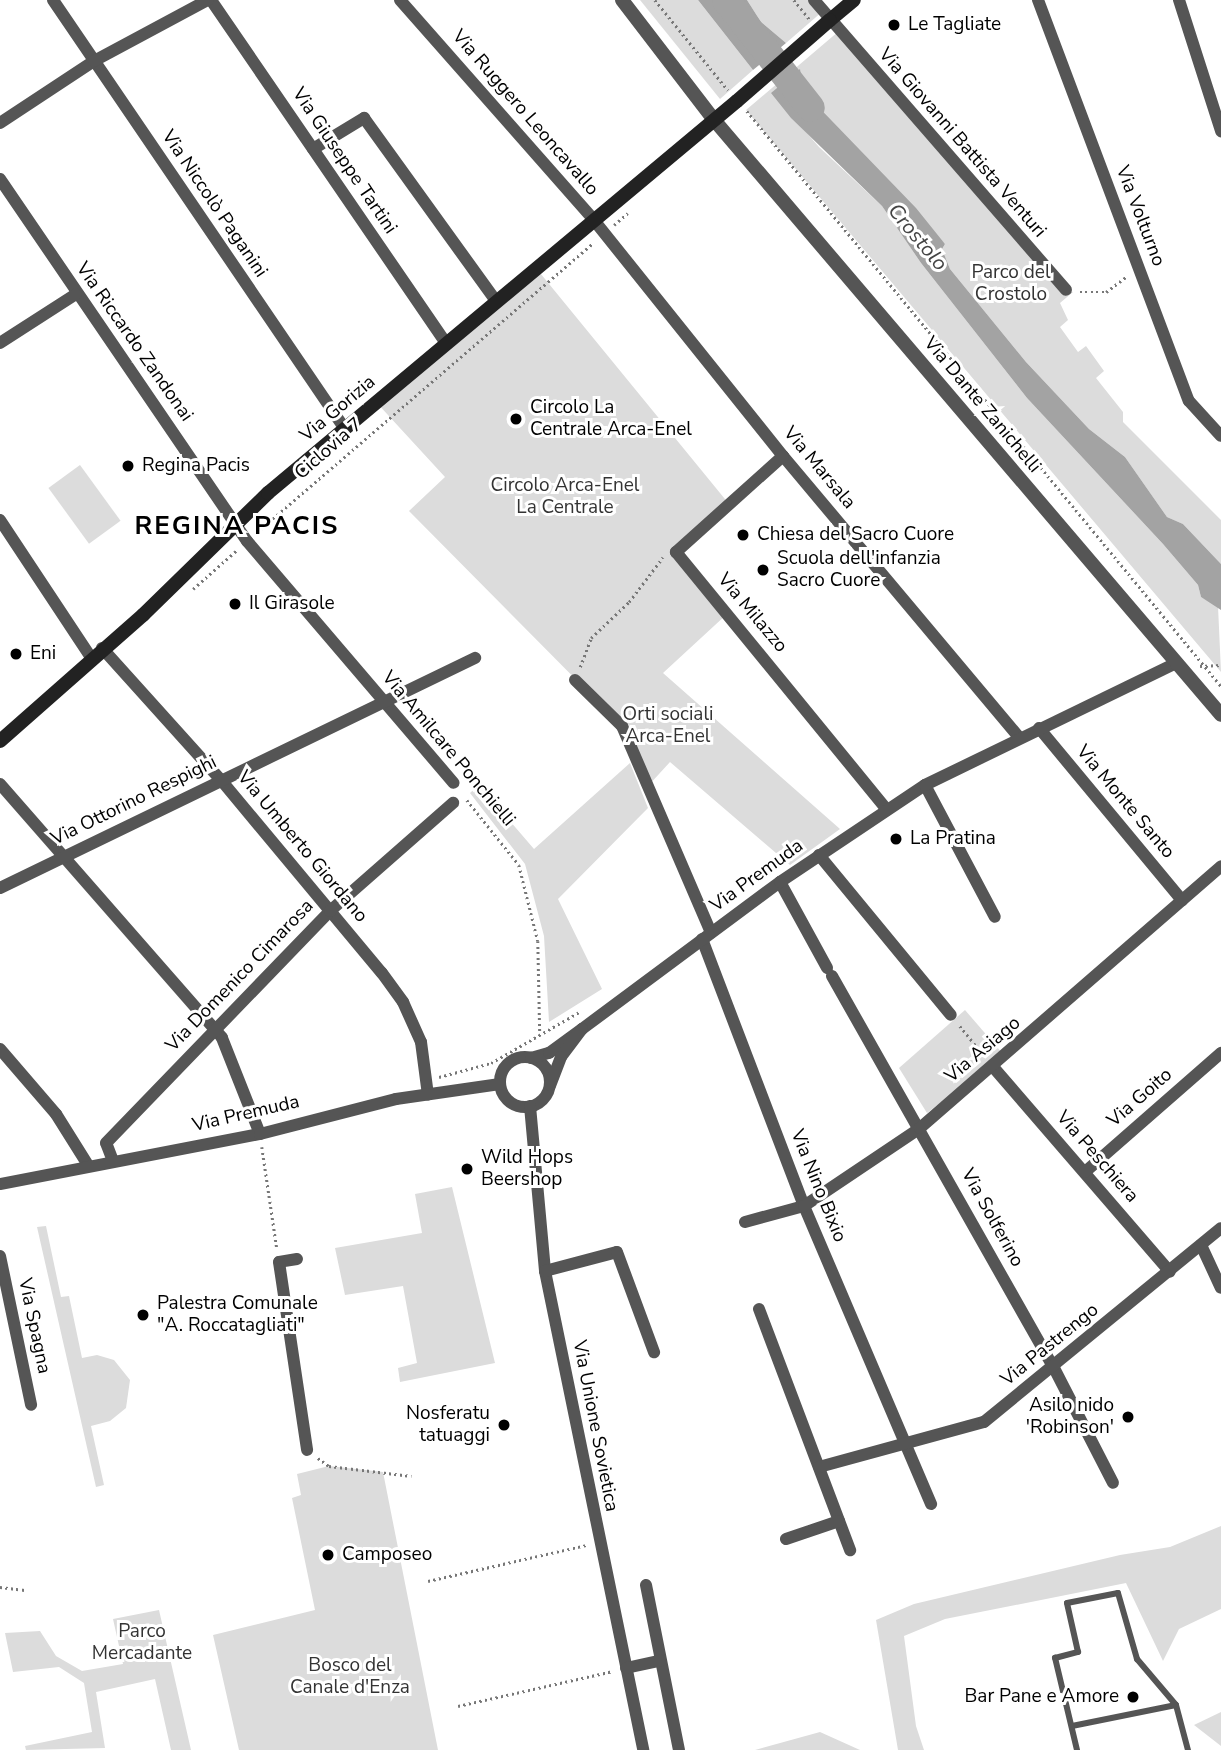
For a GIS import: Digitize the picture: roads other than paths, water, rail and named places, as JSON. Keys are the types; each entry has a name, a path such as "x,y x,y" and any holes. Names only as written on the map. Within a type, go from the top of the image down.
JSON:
{"main road":[{"name":"Via Gorizia","path":"0,741 345,429 593,219 742,106 854,0"}],"street":[{"name":"Via Niccolò Paganini","path":"52,0 345,429"},
{"path":"0,123 94,61 210,0"},
{"name":"Via Giuseppe Tartini","path":"210,0 446,343"},
{"name":"Via Ruggero Leoncavallo","path":"400,0 593,219"},
{"name":"Via Dante Zanichelli","path":"622,0 719,125 1221,715"},
{"name":"Via Giovanni Battista Venturi","path":"814,0 1066,290"},
{"name":"Via Volturno","path":"1038,0 1189,401 1221,436"},
{"path":"1179,0 1221,131"},
{"path":"313,149 364,118 496,301"},
{"name":"Via Riccardo Zandonai","path":"0,179 76,294 237,526"},
{"name":"Via Marsala","path":"593,219 783,456 1019,737"},
{"path":"0,343 76,294"},
{"name":"Via Milazzo","path":"783,456 676,552 887,810"},
{"path":"0,520 92,659"},
{"name":"Via Amilcare Ponchielli","path":"237,526 454,783"},
{"name":"Via Umberto Giordano","path":"103,648 221,780 403,1002 421,1042 428,1095"},
{"name":"Via Ottorino Respighi","path":"0,888 383,700 475,658"},
{"name":"Via Premuda","path":"0,1184 260,1134 428,1095 500,1084 508,1064 549,1053 819,855 925,785 1176,663"},
{"name":"Via Nino Bixio","path":"575,680 622,726 707,936 804,1206 931,1504"},
{"name":"Via Monte Santo","path":"1039,728 1182,900"},
{"path":"0,784 214,1030 260,1134"},
{"path":"925,785 995,917"},
{"name":"Via Domenico Cimarosa","path":"113,1161 106,1143 330,911 453,803"},
{"path":"819,855 951,1015"},
{"name":"Via Asiago","path":"745,1222 804,1206 920,1128 994,1068 1221,866"},
{"name":"Via Solferino","path":"780,883 1054,1368 1113,1483"},
{"name":"Via Premuda","path":"530,1106 543,1099 561,1058 582,1029"},
{"path":"0,1049 56,1114 88,1165"},
{"name":"Via Goito","path":"1085,1172 1221,1053"},
{"path":"531,1058 547,1070 550,1085"},
{"name":"Via Peschiera","path":"994,1068 1170,1272"},
{"path":"500,1084 507,1099 530,1106"},
{"name":"Via Unione Sovietica","path":"530,1106 545,1271 643,1750"},
{"name":"Via Pastrengo","path":"907,1445 984,1422 1054,1368 1221,1228"},
{"path":"1201,1245 1221,1288"},
{"path":"545,1271 617,1252 654,1352"},
{"name":"Via Spagna","path":"0,1256 31,1405"},
{"path":"297,1259 279,1262 307,1450"},
{"path":"759,1309 850,1550"},
{"path":"819,1467 907,1445"},
{"path":"786,1539 839,1521"},
{"path":"646,1585 678,1750"},
{"path":"626,1668 660,1661"}],"lane":[{"path":"1077,1750 1055,1658 1078,1652 1067,1603 1118,1593 1137,1659 1176,1705 1188,1750"},
{"path":"1072,1726 1176,1705"}],"water":[{"path":"698,0 747,0 761,22 786,43 753,70"},
{"path":"800,69 804,92 916,208 945,244 942,249 950,269 1026,362 1089,429 1125,457 1167,517 1183,524 1221,564 1221,610 1201,597 1198,585 1163,544 1027,398 921,263 882,206 791,118 771,93"}],"waterway":[{"name":"Crostolo","path":"726,0 811,108"}],"place":[{"name":"Le Tagliate","path":"894,25"},
{"name":"Circolo La Centrale Arca-Enel","path":"516,419"},
{"name":"Regina Pacis","path":"128,466"},
{"name":"Chiesa del Sacro Cuore","path":"743,535"},
{"name":"Scuola dell'infanzia Sacro Cuore","path":"763,570"},
{"name":"Il Girasole","path":"235,604"},
{"name":"Eni","path":"16,654"},
{"name":"La Pratina","path":"896,839"},
{"name":"Wild Hops Beershop","path":"467,1169"},
{"name":"Palestra Comunale \"A. Roccatagliati\"","path":"143,1315"},
{"name":"Asilo nido 'Robinson'","path":"1128,1417"},
{"name":"Nosferatu tatuaggi","path":"504,1425"},
{"name":"Camposeo","path":"328,1555"},
{"name":"Bar Pane e Amore","path":"1133,1697"}],"district":[{"name":"REGINA PACIS","path":"237,526"}],"park label":[{"name":"Parco del Crostolo","path":"1011,284"},
{"name":"Circolo Arca-Enel La Centrale","path":"565,497"},
{"name":"Orti sociali Arca-Enel","path":"668,726"},
{"name":"Parco Mercadante","path":"142,1643"},
{"name":"Bosco del Canale d'Enza","path":"350,1677"}]}
